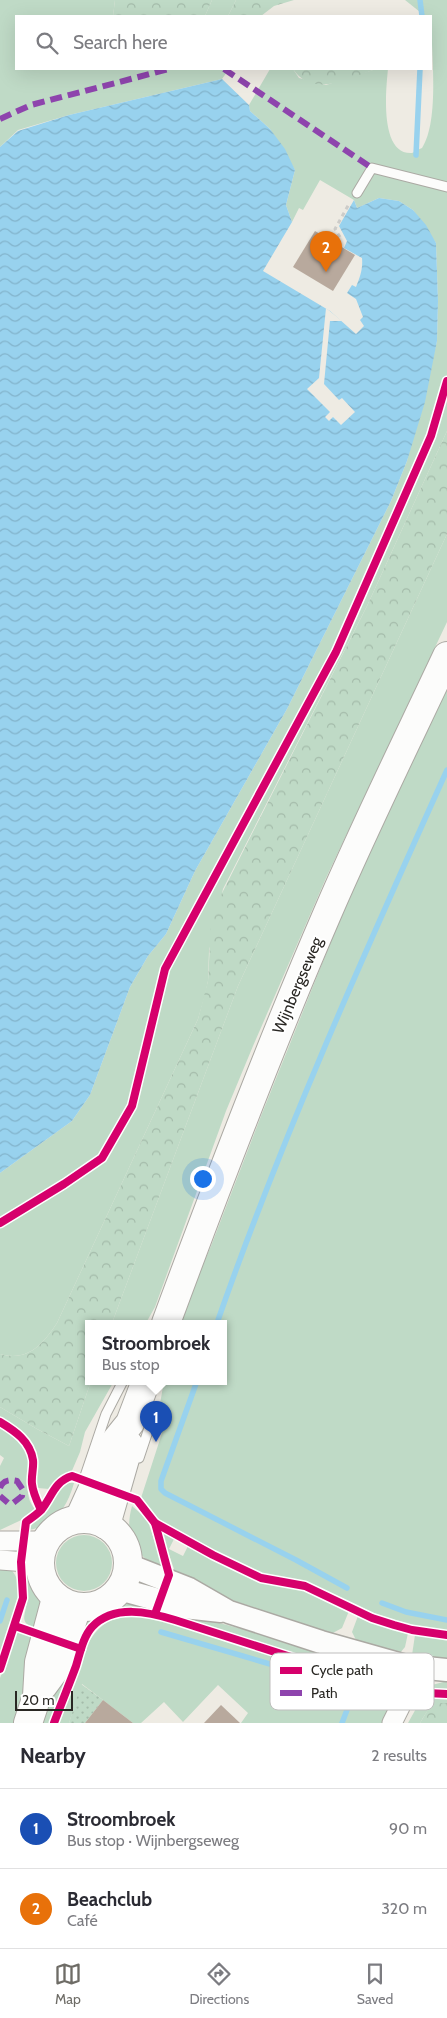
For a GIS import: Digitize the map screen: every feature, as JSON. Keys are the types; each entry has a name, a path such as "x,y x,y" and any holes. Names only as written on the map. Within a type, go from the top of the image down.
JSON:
{"main road":[{"name":"Wijnbergseweg","path":"167,1320 223,1167 328,912 367,824 447,656"},
{"path":"79,1519 113,1444 130,1423 144,1385"},
{"path":"106,1525 129,1449 130,1423"},
{"path":"79,1519 93,1520 106,1525 122,1542 127,1553 124,1577 111,1598 101,1604 89,1607 67,1602 47,1588 42,1576 42,1552 54,1530 65,1523 79,1519"},
{"path":"28,1723 37,1696 57,1666 67,1602"}],"street":[{"path":"0,1541 42,1552"},
{"path":"0,1560 42,1552"},
{"path":"124,1577 184,1607 229,1612 356,1653"},
{"path":"434,1669 447,1670"},
{"path":"392,1723 398,1710"}],"lane":[{"path":"354,196 372,168 447,187"},
{"path":"79,1519 84,1480 90,1459 106,1414 120,1385"},
{"path":"136,1465 150,1425 146,1385"},
{"path":"106,1525 126,1496 129,1488"}],"path":[{"path":"340,237 335,229 354,196"}],"green space":[{"path":"0,0 115,0 113,15 15,15 15,70 228,70 222,79 69,115 18,130 0,147"},
{"path":"115,0 212,0 205,15 113,15"},
{"path":"212,0 236,0 228,15 205,15"},
{"path":"236,0 294,0 274,6 262,15 228,15"},
{"path":"405,0 447,0 447,431 367,606 223,889 209,951 208,981 198,1019 57,1323 40,1344 27,1353 10,1356 0,1354 0,1173 72,1121 90,1095 130,987 148,956 166,934 195,871 287,709 391,501 407,461 437,341 436,243 413,210 399,201 379,198 357,208 354,200 320,180 303,210 299,208 292,222 286,205 295,170 270,129 250,111 249,105 269,70 294,70 299,78 326,85 373,70 388,70 386,105 389,133 394,144 401,151 412,153 422,148 428,136 433,103 432,15 424,15"},
{"path":"294,70 373,70 332,84 321,85 301,78"},
{"path":"447,431 447,534 238,986 113,1320 85,1320 85,1385 90,1385 69,1446 0,1407 0,1354 10,1356 27,1353 46,1338 57,1323 198,1019 208,981 211,924 216,905 367,606"},
{"path":"447,534 447,622 326,878 253,1046 226,1111 155,1307 148,1320 113,1320 238,986"},
{"path":"447,687 447,1632 389,1620 306,1582 264,1576 166,1525 157,1518 141,1498 162,1433 156,1427 163,1385 227,1385 227,1320 181,1320 186,1303 211,1246 344,909"},
{"path":"90,1385 112,1385 85,1432 80,1452 71,1473 59,1477 49,1489 38,1488 34,1448 26,1435 0,1416 0,1407 37,1429 69,1446"},
{"path":"0,1425 17,1436 24,1445 28,1465 28,1493 35,1509 32,1515 0,1530 0,1466 4,1458 0,1455"},
{"path":"68,1483 74,1483 68,1500 59,1514 46,1524 29,1530 32,1524 41,1517 59,1488"},
{"path":"132,1506 147,1519 165,1571 146,1559 134,1545 129,1528"},
{"path":"161,1532 174,1539 169,1549 183,1556 188,1546 256,1580 299,1588 349,1611 342,1628 331,1634 232,1600 173,1574 174,1569"},
{"path":"78,1535 90,1535 100,1539 108,1547 112,1563 108,1579 100,1587 90,1591 78,1591 68,1587 60,1579 56,1569 56,1557 60,1547 68,1539"},
{"path":"9,1568 16,1576 18,1598 12,1624 0,1656 0,1569"},
{"path":"24,1573 33,1579 41,1593 43,1615 41,1632 25,1622 27,1597"},
{"path":"127,1601 152,1610 129,1608 108,1614 91,1625 79,1644 86,1619"},
{"path":"163,1608 264,1635 318,1653 289,1653 161,1613"},
{"path":"139,1615 168,1622 270,1654 270,1710 388,1710 384,1723 241,1723 248,1713 218,1685 183,1722 164,1702 141,1723 133,1723 82,1684 69,1723 58,1723 81,1657 88,1644 102,1626 115,1619"},
{"path":"358,1616 408,1633 405,1647 400,1653 357,1642 352,1632"},
{"path":"17,1631 38,1639 14,1723 0,1723 0,1678"},
{"path":"415,1635 447,1639 447,1659 434,1658 434,1653 412,1653"},
{"path":"70,1650 76,1652 50,1723 42,1723"},
{"path":"447,1681 447,1690 434,1689 434,1684"},
{"path":"81,1684 103,1700 85,1723 69,1723"},
{"path":"434,1696 447,1697 447,1703 434,1705"},
{"path":"447,1703 447,1723 420,1723 428,1710 434,1710 434,1704"},
{"path":"415,1710 429,1710 420,1723 408,1723"}],"water":[{"path":"222,79 249,105 250,111 270,129 285,149 295,170 286,205 292,222 263,271 330,311 356,334 364,326 360,320 363,317 356,299 347,293 352,285 356,287 361,273 362,258 344,248 347,241 339,226 354,200 357,208 379,198 399,201 413,210 426,225 436,243 438,301 437,341 425,402 407,461 391,501 287,709 195,871 166,934 148,956 130,987 90,1095 72,1121 0,1173 0,147 18,131 69,115"}],"pier":[{"path":"326,308 342,321 330,321 324,384 339,400 342,398 355,412 341,425 333,417 329,421 325,417 330,412 307,389 319,378"}],"building":[{"path":"315,231 355,255 333,291 293,267"},
{"path":"103,1700 133,1723 85,1723"},
{"path":"221,1705 240,1723 204,1723"}],"waterway":[{"path":"420,0 422,15"},
{"path":"416,155 420,70"},
{"path":"218,1320 242,1252 297,1113 447,770"},
{"path":"196,1385 161,1481 161,1489 165,1493 347,1588"},
{"path":"0,1621 7,1600"},
{"path":"382,1603 406,1612 447,1620"},
{"path":"161,1632 270,1664"},
{"path":"342,1723 347,1710"}],"marked path":[{"path":"0,119 31,105 165,70"},
{"path":"225,70 372,168"},
{"path":"0,1488 5,1482 12,1480 17,1481 23,1490 22,1496 13,1503 8,1503 0,1496"}],"cycle path":[{"path":"0,1223 64,1184 102,1158 132,1106 165,969 336,652 431,436 447,381"},
{"path":"0,1422 16,1433 29,1447 33,1460 33,1487 41,1510"},
{"path":"0,1669 23,1598 21,1562 26,1522 42,1509 54,1490 66,1478 72,1476 137,1500 155,1523 169,1575 155,1614"},
{"path":"155,1523 213,1555 261,1578 305,1586 372,1618 394,1625 412,1630 447,1635"},
{"path":"54,1723 84,1640 92,1627 111,1615 132,1612 154,1614 278,1653"},
{"path":"15,1626 81,1649"},
{"path":"434,1693 447,1694"}],"place":[{"name":"Beachclub","path":"326,272"},
{"name":"Stroombroek","path":"156,1442"}]}
